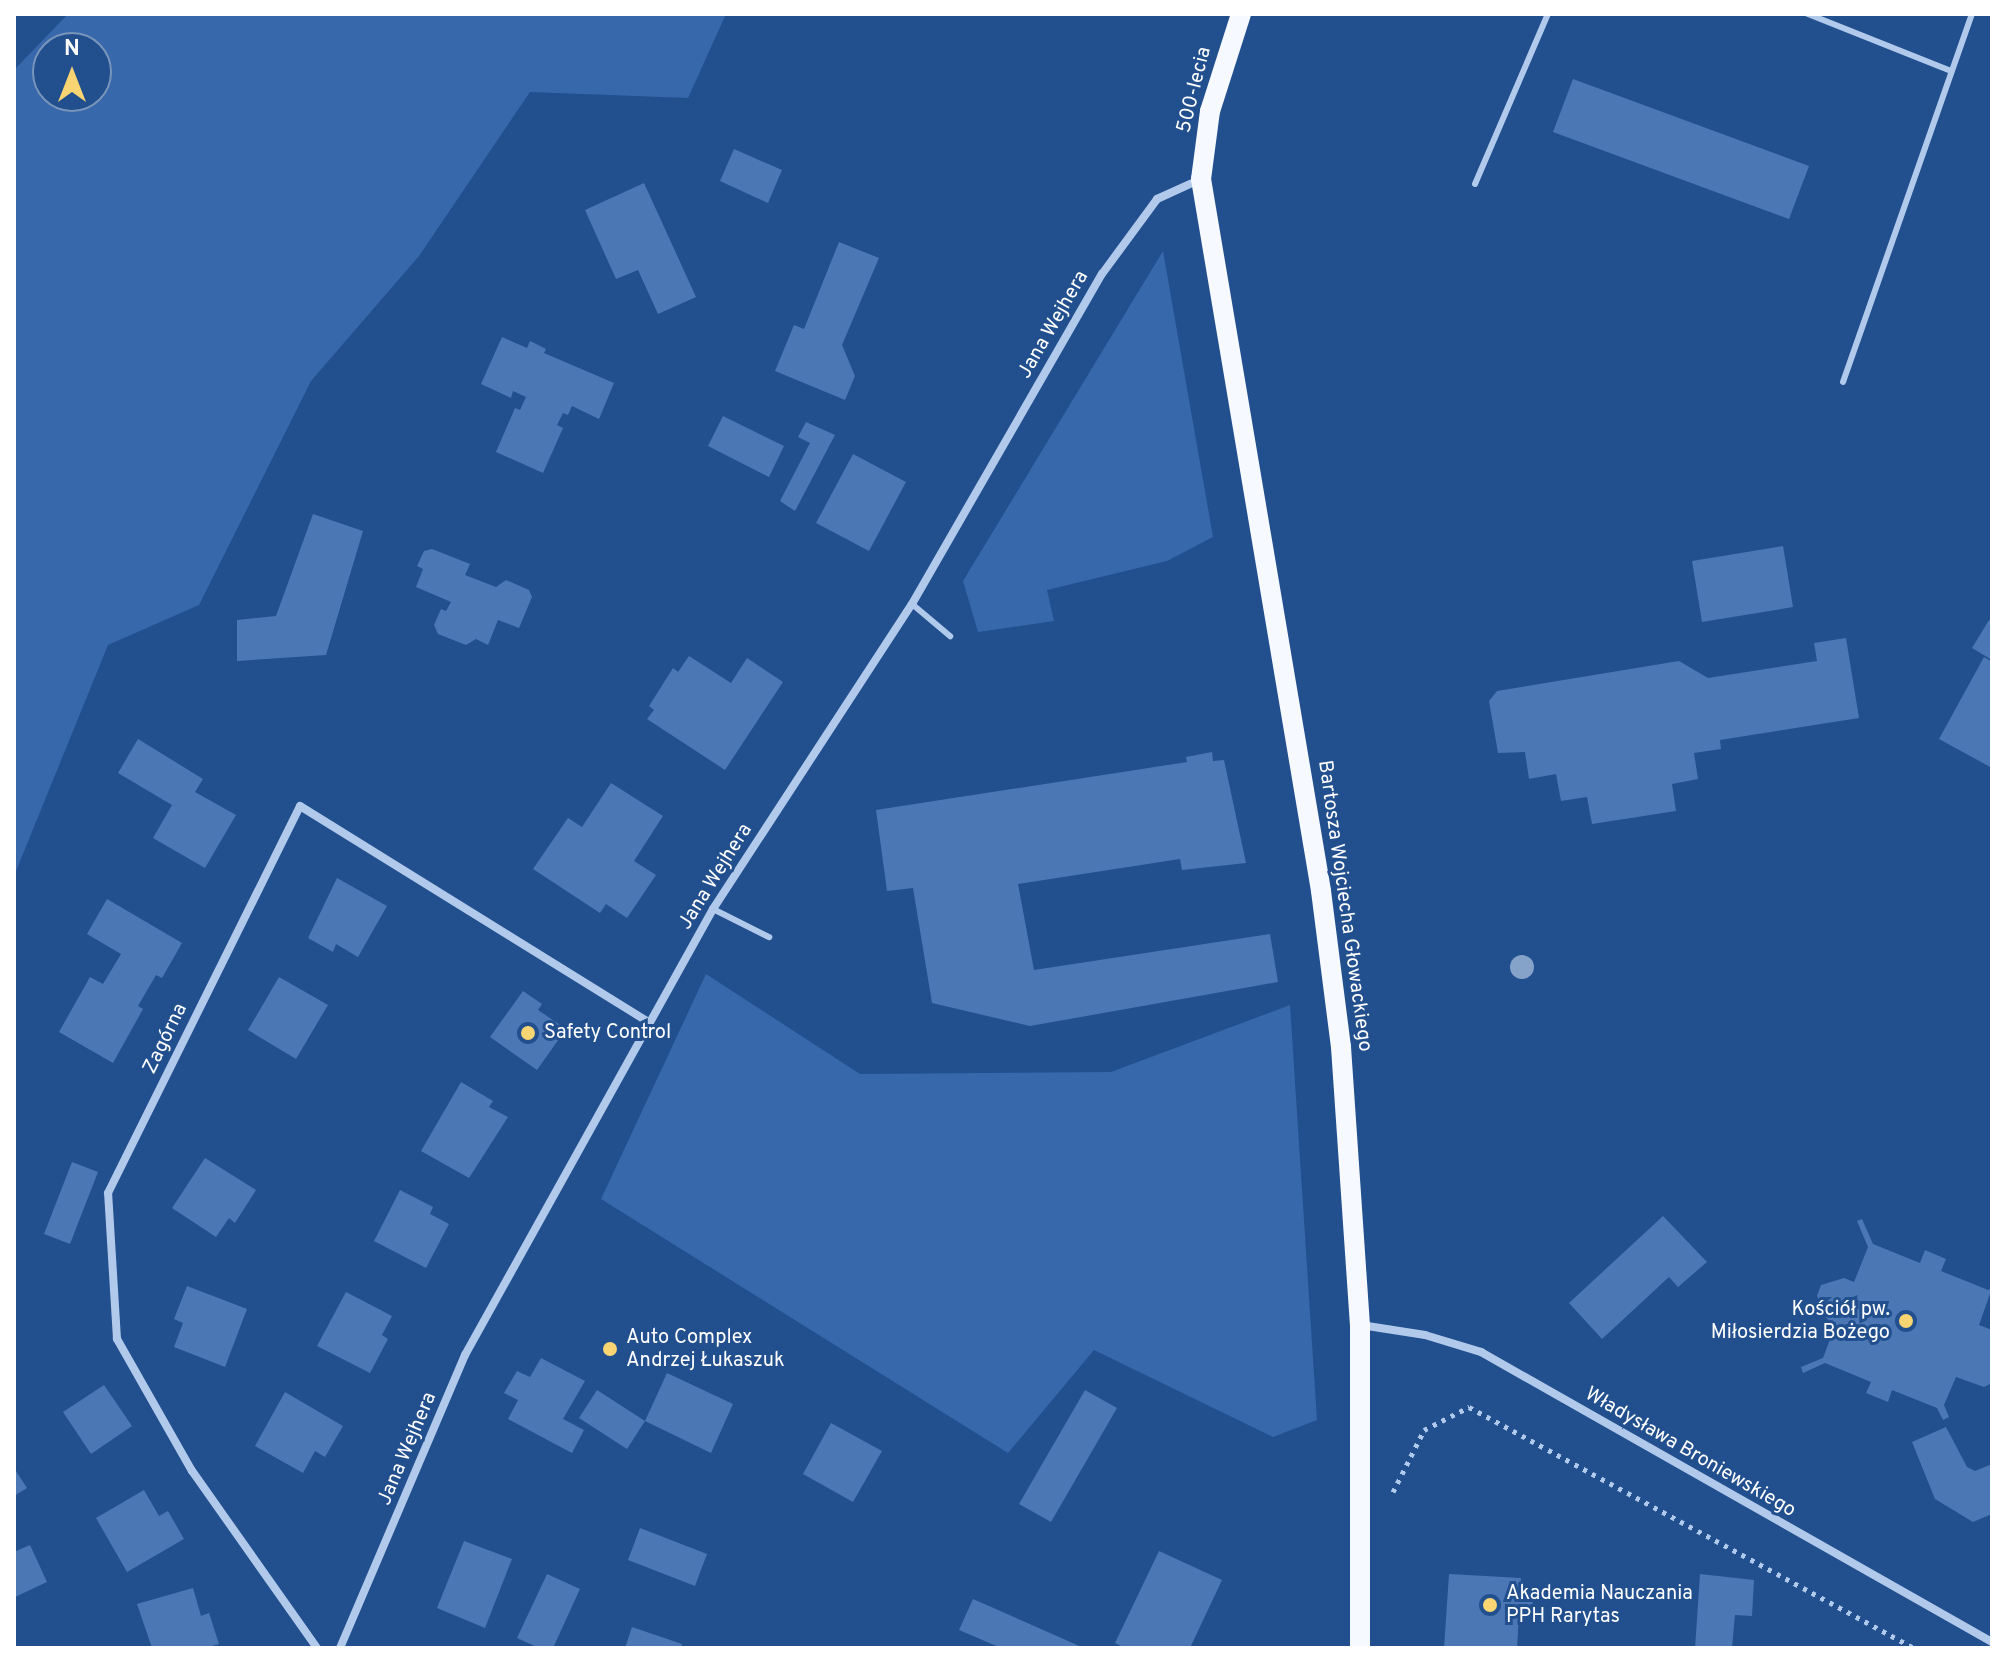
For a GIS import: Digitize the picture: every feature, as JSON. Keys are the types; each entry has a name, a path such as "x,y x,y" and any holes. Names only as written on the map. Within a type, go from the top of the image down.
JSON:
{"main road":[{"name":"500-lecia","path":"1201,179 1210,111 1241,14"},
{"name":"Bartosza Wojciecha Głowackiego","path":"1201,179 1321,891 1341,1047 1360,1325 1360,1648"}],"street":[{"name":"Jana Wejhera","path":"340,1648 465,1355 713,909 912,604 1102,274 1157,199 1201,179"},
{"name":"Zagórna","path":"317,1648 192,1471 117,1339 108,1193 300,806 648,1022"},
{"name":"Władysława Broniewskiego","path":"1360,1325 1425,1335 1481,1352 1992,1642"}],"lane":[{"path":"1475,184 1548,14"},
{"path":"1808,14 1951,71"},
{"path":"1843,382 1972,14"},
{"path":"912,604 950,636"},
{"path":"713,909 769,937"}],"path":[{"path":"1392,1504 1393,1489 1424,1430 1469,1407 1914,1648"}],"shaded area":[{"path":"68,14 726,14 688,98 530,92 419,256 311,381 199,605 108,645 14,876 14,70 32,51 32,112 112,112 112,32 51,32"},
{"path":"1163,251 1213,537 1167,561 1047,590 1054,621 978,632 963,581"},
{"path":"706,974 860,1074 1111,1072 1290,1005 1317,1420 1273,1437 1094,1350 1008,1453 601,1199"}],"building":[{"path":"1573,79 1809,166 1789,219 1553,132"},
{"path":"734,149 782,170 768,203 720,181"},
{"path":"644,183 696,297 658,314 638,270 616,279 585,210"},
{"path":"839,242 879,258 842,345 855,376 845,400 775,371 794,325 804,329"},
{"path":"502,337 527,348 530,341 546,349 544,353 614,383 599,419 572,406 568,415 563,413 557,425 563,428 543,473 496,452 515,408 520,410 526,397 513,391 511,398 481,384"},
{"path":"723,416 784,446 769,477 708,446"},
{"path":"806,422 835,435 795,511 780,501 810,443 798,437"},
{"path":"853,454 906,482 869,551 816,523"},
{"path":"313,514 363,531 326,655 237,661 237,620 276,616"},
{"path":"1783,546 1793,607 1702,622 1692,561"},
{"path":"432,549 470,564 465,575 496,587 506,580 529,590 532,597 519,628 498,620 488,645 476,639 466,645 438,634 434,625 441,609 446,611 451,602 416,587 423,569 417,566 424,551"},
{"path":"1989,620 1992,622 1992,660 1972,648"},
{"path":"1846,638 1859,718 1720,740 1721,749 1694,753 1698,779 1672,784 1676,811 1592,824 1587,797 1561,801 1556,774 1529,779 1525,752 1498,753 1489,701 1497,691 1679,661 1708,678 1817,661 1814,643"},
{"path":"689,656 731,683 747,658 783,682 725,770 647,719 654,710 649,706 673,668 678,672"},
{"path":"1984,657 1992,662 1992,768 1939,739"},
{"path":"138,739 203,779 195,792 236,815 205,868 153,838 172,805 118,773"},
{"path":"1212,752 1213,761 1224,760 1246,863 1182,870 1180,859 1018,884 1034,970 1270,934 1278,982 1030,1026 932,1003 913,888 887,891 876,810 1187,762 1186,757"},
{"path":"611,783 663,816 634,861 656,875 627,918 606,904 600,913 533,869 568,818 582,827"},
{"path":"337,878 387,906 358,957 336,944 333,952 308,938"},
{"path":"107,899 182,943 162,978 156,975 138,1006 143,1009 113,1063 59,1032 90,977 103,984 121,954 87,934"},
{"path":"279,977 328,1005 296,1059 248,1030"},
{"name":"Safety Control","path":"523,991 542,1004 538,1010 566,1029 537,1070 490,1037"},
{"path":"461,1082 493,1101 489,1107 508,1117 469,1178 421,1151"},
{"path":"205,1158 256,1190 235,1223 229,1218 216,1237 172,1208"},
{"path":"72,1162 98,1172 70,1244 44,1234"},
{"path":"400,1190 433,1207 430,1214 449,1224 426,1268 374,1241"},
{"path":"1663,1216 1707,1262 1678,1287 1669,1277 1602,1339 1569,1303"},
{"name":"Kościół pw. Miłosierdzia Bożego","path":"1862,1219 1873,1244 1920,1263 1925,1250 1946,1259 1941,1271 1988,1290 1992,1288 1979,1325 1992,1330 1992,1383 1984,1387 1956,1377 1944,1405 1949,1417 1943,1420 1937,1408 1892,1390 1888,1402 1866,1393 1871,1382 1825,1363 1803,1373 1801,1367 1823,1358 1836,1323 1827,1319 1817,1296 1821,1285 1844,1278 1854,1282 1868,1247 1857,1221"},
{"path":"187,1286 247,1309 225,1367 174,1347 183,1323 174,1319"},
{"path":"346,1292 392,1316 382,1335 388,1339 370,1373 317,1346"},
{"path":"541,1358 585,1381 563,1419 584,1430 572,1453 508,1419 518,1400 504,1393 517,1371 530,1377"},
{"path":"667,1373 733,1404 711,1453 645,1421"},
{"path":"104,1385 132,1426 91,1454 63,1412"},
{"path":"597,1390 645,1421 627,1449 579,1418"},
{"path":"1085,1390 1117,1408 1051,1522 1019,1504"},
{"path":"285,1392 343,1426 325,1457 315,1451 303,1473 255,1446"},
{"path":"831,1423 882,1451 853,1502 803,1474"},
{"path":"1946,1427 1967,1467 1975,1471 1992,1464 1992,1514 1973,1522 1935,1499 1912,1442"},
{"path":"14,1468 27,1488 14,1496"},
{"path":"144,1490 159,1516 168,1511 184,1539 127,1572 96,1518"},
{"path":"640,1528 707,1554 695,1586 628,1560"},
{"path":"464,1541 512,1559 485,1628 437,1608"},
{"path":"30,1545 47,1582 15,1597 14,1552"},
{"path":"1159,1551 1222,1580 1190,1648 1125,1648 1115,1643"},
{"path":"547,1574 580,1589 553,1648 539,1648 517,1638"},
{"name":"Akademia Nauczania PPH Rarytas","path":"1449,1574 1521,1578 1520,1595 1533,1596 1532,1615 1519,1614 1517,1648 1444,1648"},
{"path":"1700,1574 1754,1580 1752,1616 1735,1615 1732,1648 1695,1648"},
{"path":"193,1588 201,1616 209,1613 219,1644 205,1648 152,1648 137,1604"},
{"path":"973,1599 1084,1648 1001,1648 959,1630"},
{"path":"632,1627 682,1644 681,1648 625,1648"}],"place":[{"name":"Safety Control","path":"528,1033"},
{"name":"Kościół pw. Miłosierdzia Bożego","path":"1906,1321"},
{"name":"Auto Complex Andrzej Łukaszuk","path":"610,1349"},
{"name":"Akademia Nauczania PPH Rarytas","path":"1490,1605"}]}
